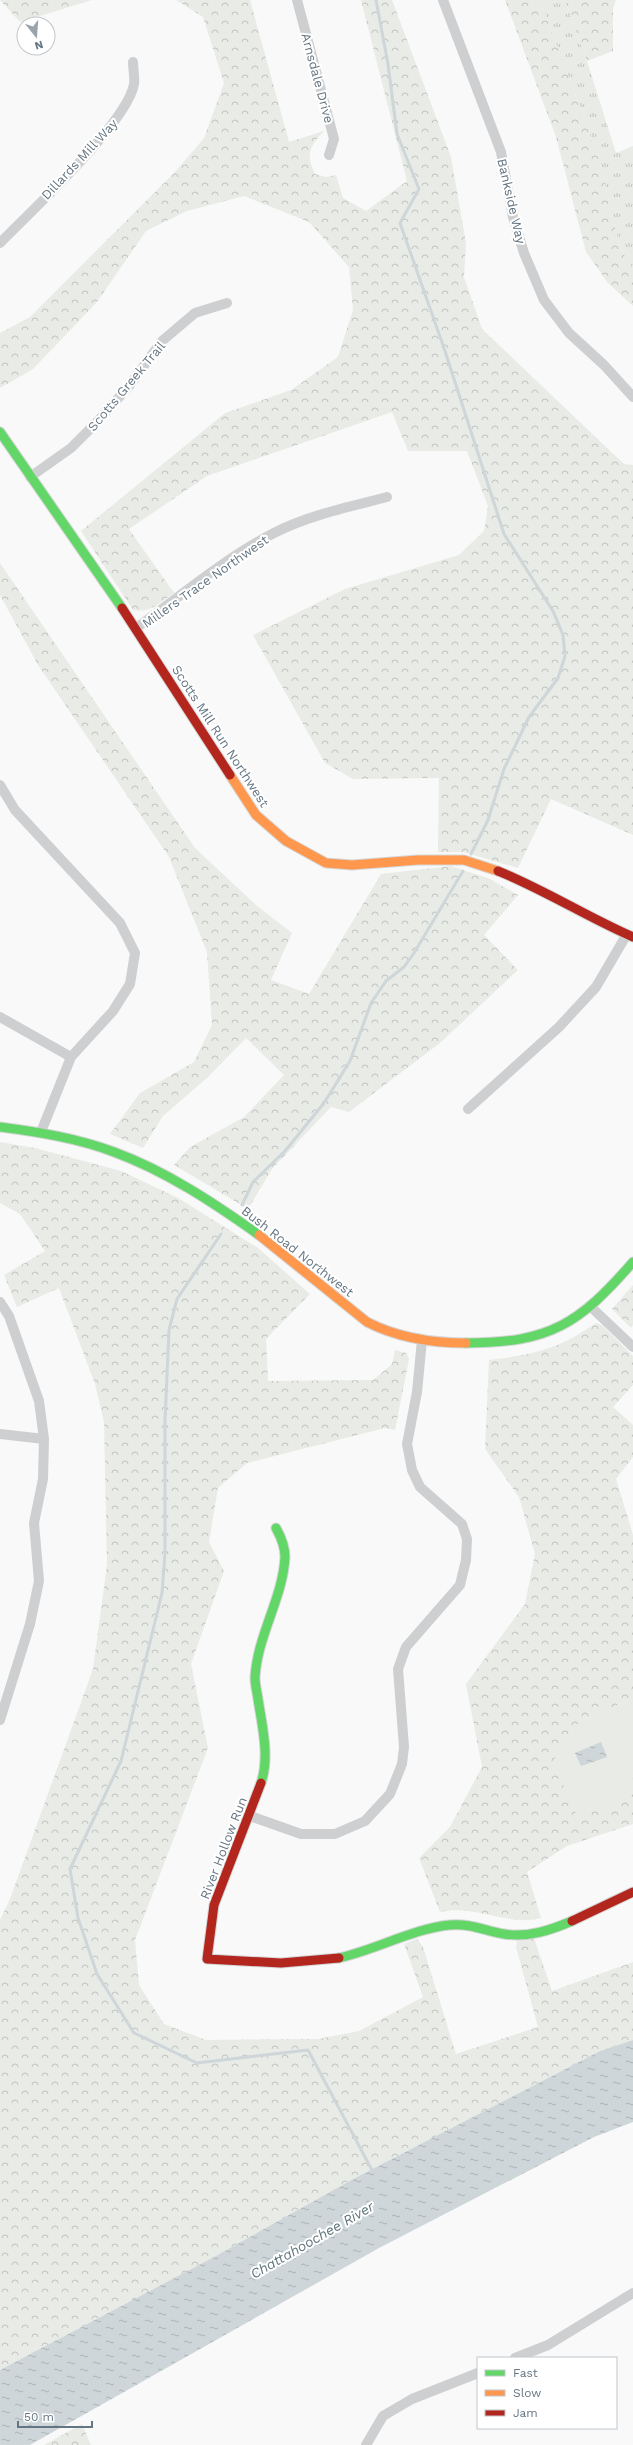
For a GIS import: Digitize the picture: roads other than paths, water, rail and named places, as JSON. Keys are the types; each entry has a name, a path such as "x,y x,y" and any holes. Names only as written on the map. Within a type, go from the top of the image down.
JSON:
{"street":[{"name":"Arnsdale Drive","path":"297,0 334,139 329,155"},
{"name":"Bankside Way","path":"443,0 501,152 513,217 524,253 544,300 568,333 604,365 633,397"},
{"name":"Dillards Mill Way","path":"0,243 104,135 121,113 134,83 133,62"},
{"name":"Scotts Greek Trail","path":"30,477 72,448 129,386 162,341 195,313 227,303"},
{"name":"Scotts Mill Run Northwest","path":"0,432 136,628 256,815 286,841 326,863 360,865 418,860 464,860 484,865 525,882 595,920 630,935"},
{"name":"Millers Trace Northwest","path":"136,628 254,544 275,532 330,512 387,497"},
{"path":"0,785 15,810 120,923 135,952 130,984 113,1011 71,1057 41,1132"},
{"path":"468,1109 559,1027 596,987 630,935"},
{"path":"0,1017 71,1057"},
{"name":"Bush Road Northwest","path":"0,1127 41,1132 126,1156 180,1184 259,1234 367,1322 386,1332 422,1340 478,1343 538,1337 566,1325 591,1307"},
{"path":"633,1262 591,1307 633,1347"},
{"path":"0,1302 9,1316 39,1401 44,1439 43,1479 34,1523 39,1581 30,1624 0,1720"},
{"path":"250,1816 301,1834 335,1834 365,1821 390,1794 402,1764 404,1747 398,1668 406,1647 460,1585 466,1560 467,1539 462,1524 420,1488 412,1470 407,1444 417,1392 422,1340"},
{"path":"0,1434 44,1439"},
{"name":"River Hollow Run","path":"276,1528 283,1542 285,1556 280,1583 265,1628 255,1678 264,1737 265,1772 250,1816 231,1858 214,1905 207,1959 240,1962 318,1962 355,1955 424,1930 450,1925 524,1935 553,1928 633,1892"},
{"path":"518,2357 548,2345 633,2293"},
{"path":"366,2445 383,2416 412,2399 477,2374"}],"water":[{"path":"601,1742 607,1757 581,1766 575,1753"},
{"name":"Chattahoochee River","path":"633,2040 633,2122 594,2137 379,2248 30,2445 0,2445 0,2370 214,2257 355,2178 600,2051"}],"waterway":[{"path":"376,0 388,64 397,134 419,189 400,223 444,348 504,534 553,611 563,635 565,656 558,678 529,717 504,769 488,820 471,854"},
{"path":"242,1205 253,1182 285,1151 324,1103 350,1061 371,1003 386,981 404,967 414,953 463,871"},
{"path":"221,1234 177,1299 169,1330 165,1420 165,1554 162,1593 121,1761 70,1869 78,1918 97,1974 134,2033 197,2063 308,2050 373,2172"}]}
